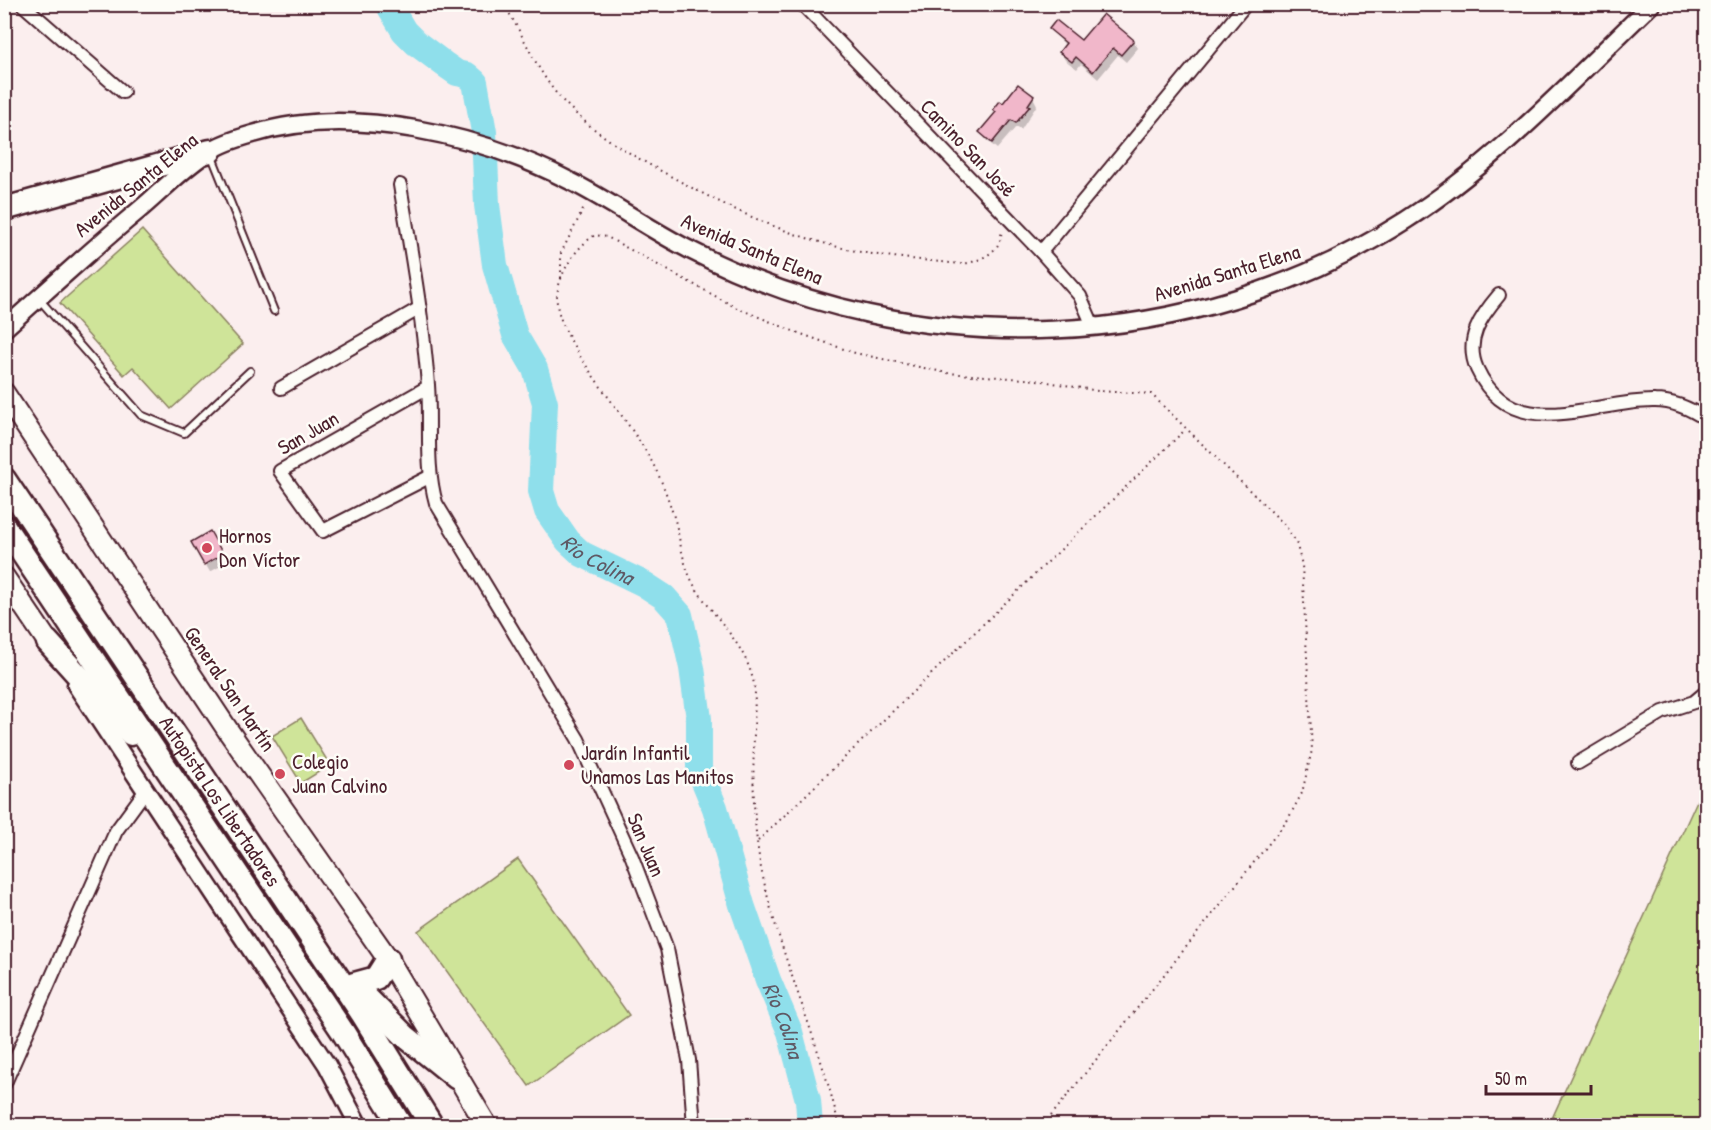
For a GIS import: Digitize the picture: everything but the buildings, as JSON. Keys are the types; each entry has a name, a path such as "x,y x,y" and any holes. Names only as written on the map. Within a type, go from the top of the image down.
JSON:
{"highway":[{"path":"4,209 210,151"},
{"name":"Autopista Los Libertadores","path":"4,479 316,944 432,1125"},
{"name":"Autopista Los Libertadores","path":"4,526 184,791 343,1032 401,1125"},
{"path":"48,642 184,791"},
{"path":"316,944 405,1036 457,1078"},
{"path":"354,984 376,978 388,959"}],"main road":[{"name":"General San Martín","path":"4,393 304,842 388,959 487,1125"},
{"name":"General San Martín","path":"4,405 28,432"},
{"path":"4,577 48,642"}],"street":[{"path":"22,4 123,92"},
{"path":"1041,252 1246,4"},
{"path":"1629,27 1631,4"},
{"name":"Avenida Santa Elena","path":"4,329 210,151 256,133 297,126 363,123 427,132 520,158 570,181 693,252 771,285 824,303 886,318 953,328 1013,331 1094,328 1175,315 1257,291 1313,270 1379,237 1438,198 1477,168 1652,4"},
{"name":"Camino San José","path":"798,9 1041,252 1080,296 1094,328"},
{"name":"San Juan","path":"400,185 420,308 428,387 429,477 436,503 578,739 632,857 667,949 689,1060 694,1125"},
{"path":"1499,295 1476,326 1473,352 1480,374 1491,389 1506,402 1531,412 1562,414 1641,402 1666,402 1683,406 1707,419"},
{"path":"281,388 420,308"},
{"name":"San Juan","path":"428,387 280,471 324,531 429,477"},
{"path":"48,642 327,1065 359,1125"},
{"path":"1578,763 1663,712 1706,696"},
{"path":"4,1085 116,831 146,790"}],"lane":[{"path":"210,151 274,311"},
{"path":"38,298 141,415 184,433 250,371"}],"path":[{"path":"503,4 540,72 566,104 582,119 639,159 748,216 807,238 847,249 960,264 983,258 999,244 1002,231 998,224"},
{"path":"785,4 798,9"},
{"path":"585,204 561,253 561,278 557,304 564,327 654,464 671,506 688,571 700,593 741,648 751,670 754,690 754,796 757,842 772,911 824,1065 839,1125"},
{"path":"561,278 572,259 590,238 603,235 729,303 822,342 890,362 947,373 1037,380 1098,391 1144,392 1156,397 1285,525 1299,550 1312,736 1310,765 1302,793 1287,821 1043,1125"},
{"path":"757,842 1186,429"}],"green space":[{"path":"142,230 243,344 171,409 133,367 124,375 60,303"},
{"path":"301,718 330,765 301,783 272,736"},
{"path":"1706,781 1706,1125 1549,1125"},
{"path":"518,859 629,1015 529,1086 418,931"}],"waterway":[{"name":"Río Colina","path":"388,4 404,31 416,43 457,73 467,75 475,82 484,132 487,205 495,265 515,335 535,369 545,403 541,491 547,511 568,541 582,554 644,584 664,597 680,615 692,668 699,719 699,769 715,808 742,905 768,980 790,1032 808,1100 810,1126"}],"place":[{"name":"Hornos Don Víctor","path":"207,548"},
{"name":"Jardín Infantil Unamos Las Manitos","path":"569,765"},
{"name":"Colegio Juan Calvino","path":"280,774"}]}
